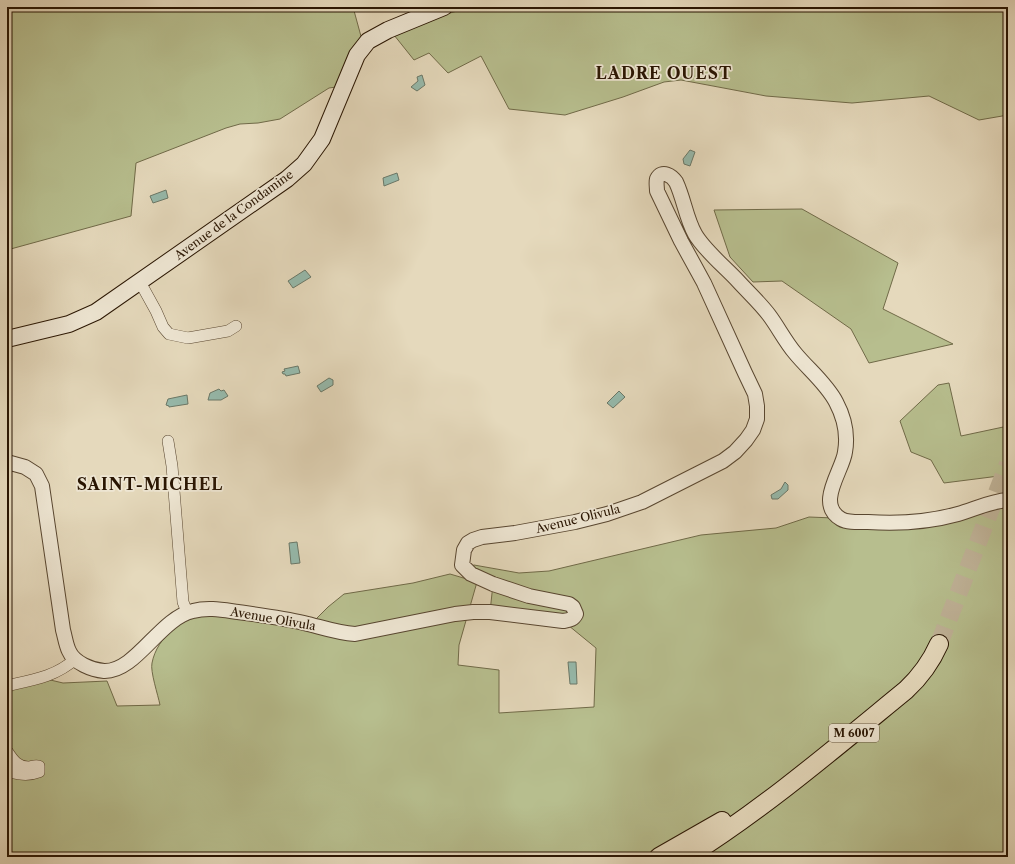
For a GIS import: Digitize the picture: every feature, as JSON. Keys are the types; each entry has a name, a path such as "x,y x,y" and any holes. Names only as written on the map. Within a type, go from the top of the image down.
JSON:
{"main road":[{"name":"Avenue de la Condamine","path":"7,339 69,324 96,312 274,189 304,164 322,138 357,54 368,41 388,30 444,7"},
{"name":"M 6007","path":"687,857 720,837 791,783 911,686 926,667 939,644"},
{"name":"M 6007","path":"659,857 791,783"}],"street":[{"name":"Avenue Olivula","path":"75,659 88,667 100,670 114,669 126,663 138,653 169,623 187,612 206,609 228,610 304,623 342,634 355,634 455,614 473,612 490,612 564,621 574,618 576,614 575,611 569,604 529,596 493,584 470,574 462,565 464,550 473,540 482,537 515,533 575,522 607,514 642,502 723,461 735,452 746,440 753,430 757,419 757,406 748,380 704,283 681,241 657,191 657,180 662,174 671,176 675,181 685,210 698,240 769,314 794,352 828,390 835,401 844,421 846,443 844,457 830,494 831,505 834,513 841,519 852,521 882,523 932,520 958,514 986,504 1008,500"},
{"path":"140,282 156,311 162,327 169,334 188,338 228,331 236,326"},
{"path":"168,441 172,466 184,602 187,612"},
{"path":"7,462 25,467 36,474 42,486 63,630 69,651 75,659 68,666 58,672 42,678 10,685 7,688"},
{"path":"7,751 16,763 22,767 36,765 39,766 40,769 39,772 34,774 15,774 7,770"}],"green space":[{"path":"7,7 353,7 362,40 336,87 329,88 280,119 258,123 240,124 226,128 136,163 131,216 7,250"},
{"path":"471,7 1008,7 1008,115 979,120 929,96 852,103 766,96 681,80 664,82 623,97 565,115 509,109 481,56 448,73 429,53 414,60 394,35 443,15"},
{"path":"802,209 898,263 883,309 953,344 869,363 851,329 782,281 753,282 730,257 714,210"},
{"path":"949,383 961,436 1008,426 1008,857 7,857 7,688 42,678 63,683 107,681 117,706 160,705 152,672 152,663 155,654 165,637 181,624 190,619 199,616 215,615 306,629 328,607 344,594 413,583 450,574 477,582 459,645 458,665 499,670 499,713 594,707 596,648 563,621 490,612 493,584 464,569 474,565 519,573 549,571 701,535 776,528 809,517 834,518 841,524 1002,505 999,476 944,483 931,460 911,452 900,421 938,385"}],"shaded area":[{"path":"422,75 425,85 417,91 411,87 418,81 417,77"},
{"path":"690,150 695,152 690,166 684,164 683,159"},
{"path":"397,173 399,180 384,186 383,178"},
{"path":"166,190 168,198 153,203 150,196"},
{"path":"305,270 311,277 293,288 288,281"},
{"path":"298,366 300,373 286,376 282,372 285,371 284,369"},
{"path":"329,378 333,380 333,385 321,392 317,386"},
{"path":"219,389 221,391 224,390 228,396 221,400 208,400 210,393"},
{"path":"619,391 625,397 613,408 607,403"},
{"path":"187,395 188,404 169,407 166,405 168,399"},
{"path":"785,482 788,485 788,490 778,499 772,499 771,495 781,489"},
{"path":"297,542 300,563 291,564 289,543"},
{"path":"568,662 576,662 577,684 570,684"}],"tunnel":[{"path":"939,644 1008,464"}],"district":[{"name":"LADRE OUEST","path":"664,73"},
{"name":"SAINT-MICHEL","path":"150,484"}]}
